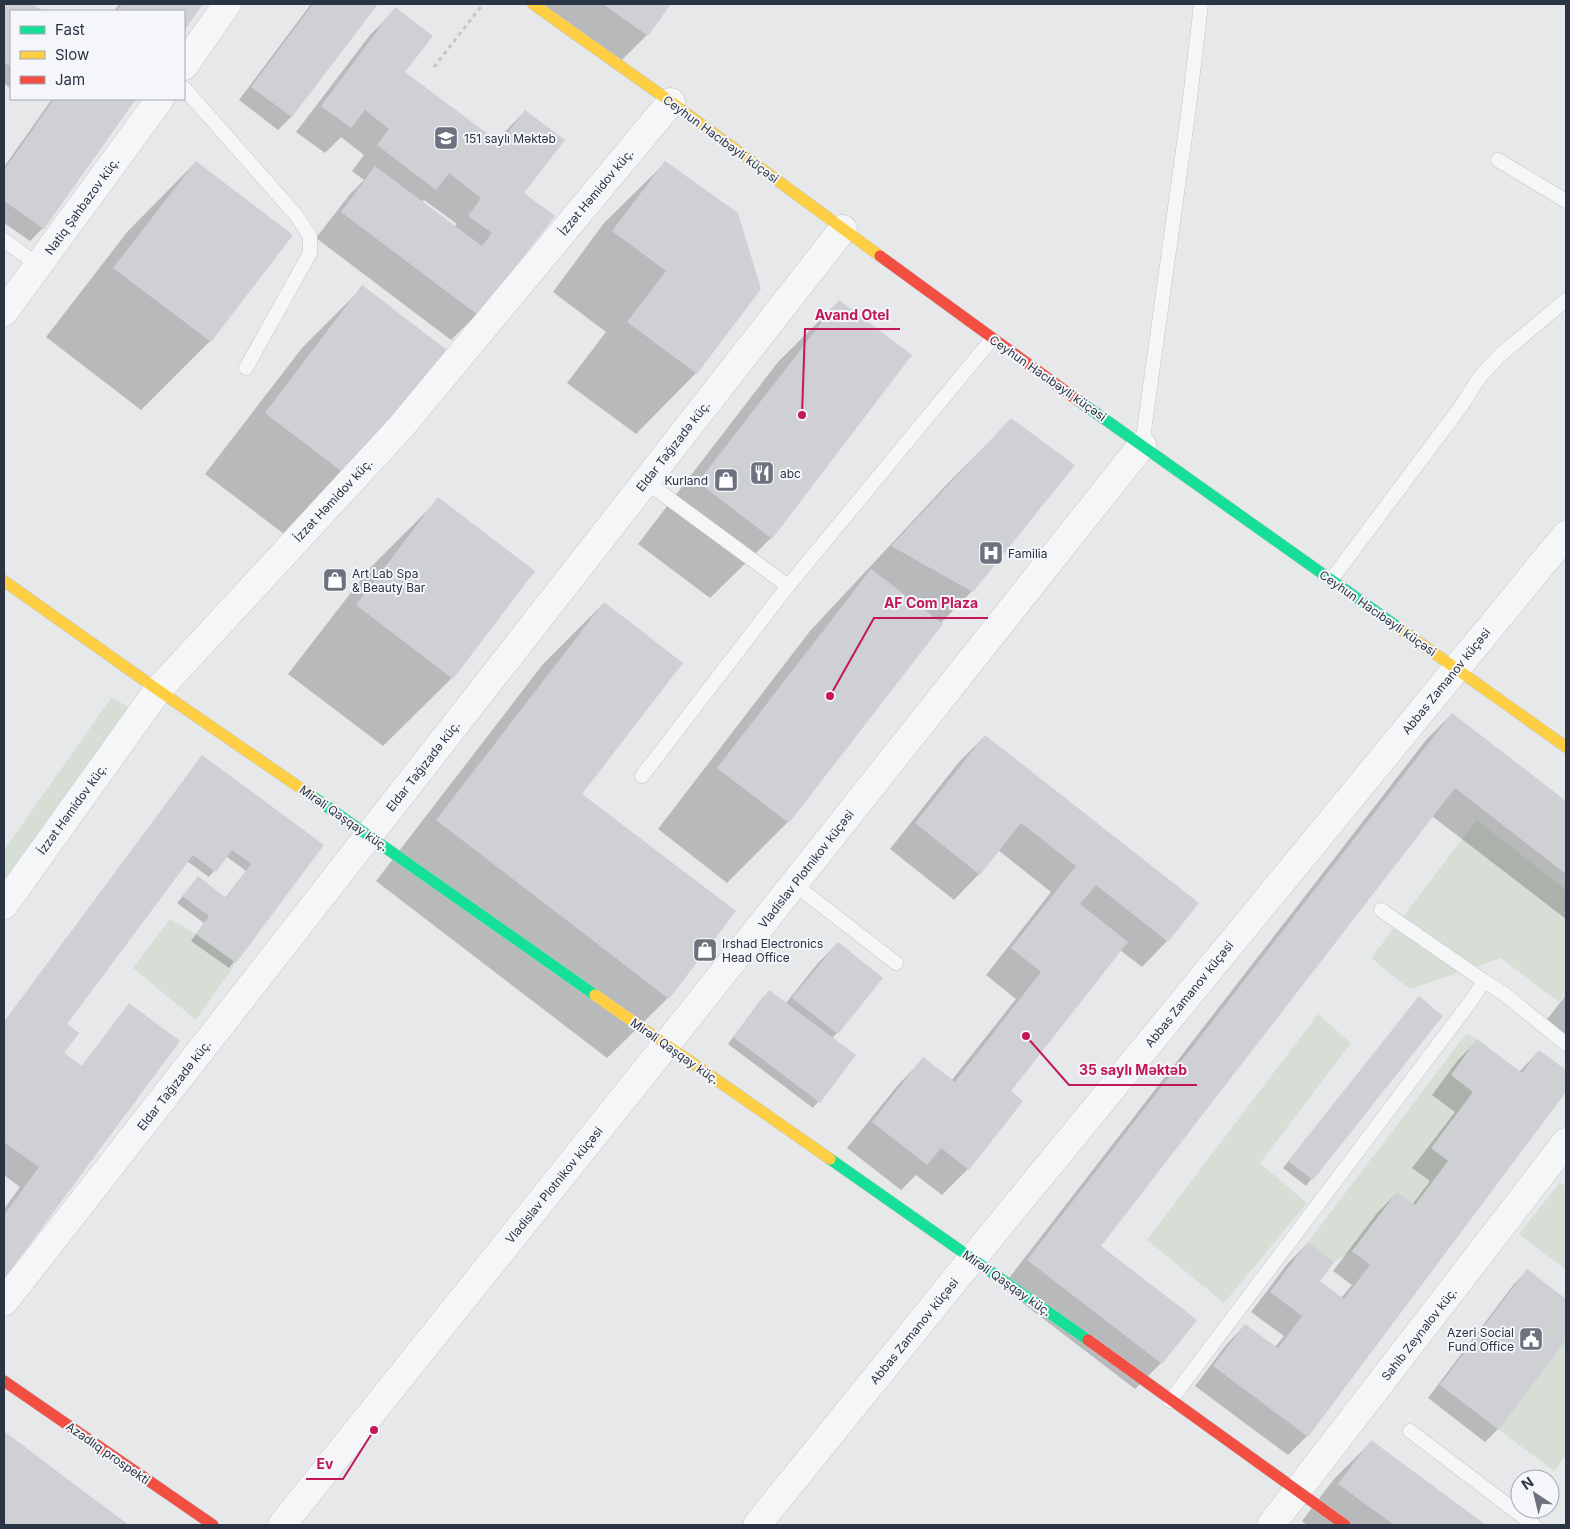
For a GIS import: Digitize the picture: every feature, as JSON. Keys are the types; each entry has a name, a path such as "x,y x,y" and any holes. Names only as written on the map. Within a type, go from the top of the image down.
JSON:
{"street":[{"path":"185,65 227,4"},
{"name":"Ceyhun Hacıbəyli küçəsi","path":"533,4 671,102 992,340 1566,747"},
{"name":"Natiq Şahbazov küç.","path":"4,312 159,100"},
{"name":"İzzət Həmidov küç.","path":"4,905 158,690 400,428 671,102"},
{"name":"Eldar Tağızadə küç.","path":"4,1302 843,229"},
{"name":"Vladislav Plotnikov küçəsi","path":"282,1525 1142,446"},
{"name":"Abbas Zamanov küçəsi","path":"758,1525 973,1259 1566,535"},
{"name":"Mirəli Qaşqay küç.","path":"4,581 973,1259 1345,1525"},
{"name":"Sahib Zeynalov küç.","path":"1271,1525 1566,1142"},
{"name":"Azadlıq prospekti","path":"4,1381 213,1525"}],"lane":[{"path":"1142,446 1201,4"},
{"path":"185,89 296,214 310,236 310,253 246,368"},
{"path":"1498,160 1566,201"},
{"path":"4,240 38,265"},
{"path":"1331,580 1462,405 1479,378 1500,355 1566,300"},
{"path":"642,776 788,586 992,340"},
{"path":"645,482 788,586"},
{"path":"794,884 896,964"},
{"path":"1381,910 1503,994 1566,1044"},
{"path":"1170,1400 1465,1009 1484,981"},
{"path":"1410,1431 1534,1525"}],"path":[{"path":"434,67 483,4"}],"shaded area":[{"path":"112,697 140,715 4,903 4,850"},
{"path":"1477,820 1566,890 1566,993 1559,1002 1501,958 1410,989 1371,958"},
{"path":"170,919 196,934 236,963 196,1020 133,968"},
{"path":"1318,1014 1351,1043 1260,1163 1307,1203 1224,1303 1147,1240"},
{"path":"1466,1034 1477,1039 1451,1075 1473,1092 1448,1161 1415,1205 1397,1192 1352,1251 1334,1262 1308,1242"},
{"path":"1560,1182 1566,1187 1566,1270 1519,1234"},
{"path":"1566,1340 1566,1455 1556,1469 1551,1469 1499,1430"}],"building":[{"path":"4,4 33,4 42,10 10,10 10,66 4,62"},
{"path":"122,4 203,4 185,30 185,10 117,10"},
{"path":"313,4 378,4 292,117 251,87"},
{"path":"603,4 671,4 648,36"},
{"path":"395,7 433,36 405,72 500,143 525,110 565,140 524,193 555,216 478,315 341,212 375,166 482,246 492,233 468,216 481,198 449,173 436,190 377,145 389,129 365,110 351,128 321,106"},
{"path":"53,100 135,100 44,229 4,201 4,170"},
{"path":"196,161 293,235 211,342 113,268"},
{"path":"665,161 738,213 761,289 697,374 627,322 666,271 612,231"},
{"path":"362,285 447,350 349,477 265,413"},
{"path":"839,300 912,355 772,539 698,482"},
{"path":"1011,418 1075,465 973,592 891,546"},
{"path":"438,497 535,571 453,679 356,605"},
{"path":"871,569 943,624 789,823 717,768"},
{"path":"604,602 683,663 582,794 736,911 669,999 436,820"},
{"path":"1452,713 1566,801 1566,874 1455,788 1101,1246 1197,1320 1162,1364 1027,1260"},
{"path":"985,735 1199,903 1168,942 1096,885 1080,904 1128,942 1011,1091 1023,1101 969,1170 941,1148 927,1165 872,1122 923,1057 955,1082 1041,972 1011,948 1076,866 1021,823 980,875 915,823"},
{"path":"202,755 324,845 236,963 196,934 209,916 182,896 198,876 226,898 251,864 232,850 216,872 193,855 67,1024 79,1033 64,1053 82,1066 129,1003 180,1041 4,1279 4,1215 39,1167 4,1142 4,1022"},
{"path":"838,942 883,978 838,1034 792,998"},
{"path":"769,990 856,1055 820,1103 733,1037"},
{"path":"1419,996 1443,1016 1313,1180 1288,1161"},
{"path":"1477,1039 1522,1073 1539,1050 1566,1070 1566,1092 1308,1437 1213,1366 1245,1324 1278,1348 1302,1316 1270,1292 1308,1242 1334,1262 1320,1281 1344,1299 1370,1265 1352,1251 1397,1192 1415,1205 1448,1161 1431,1148 1473,1092 1451,1075"},
{"path":"1527,1269 1566,1299 1566,1340 1499,1430 1440,1385"},
{"path":"4,1431 74,1484 129,1525 4,1525"},
{"path":"1371,1440 1486,1525 1394,1525 1338,1484"}],"traffic: fast":[{"path":"1079,401 1399,628"},
{"path":"312,796 595,995"},
{"path":"830,1159 1088,1340"}],"traffic: slow":[{"path":"533,4 671,102 880,256"},
{"path":"4,581 312,796"},
{"path":"1399,628 1566,747"},
{"path":"595,995 830,1159"}],"traffic: jam":[{"path":"880,256 1079,401"},
{"path":"1088,1340 1345,1525"},
{"path":"4,1381 213,1525"}],"place":[{"name":"151 saylı Məktəb","path":"446,138"},
{"name":"Avand Otel","path":"802,415"},
{"name":"abc","path":"762,473"},
{"name":"Kurland","path":"726,480"},
{"name":"Familia","path":"991,553"},
{"name":"Art Lab Spa & Beauty Bar","path":"335,580"},
{"name":"AF Com Plaza","path":"830,696"},
{"name":"Irshad Electronics Head Office","path":"705,950"},
{"name":"35 saylı Məktəb","path":"1026,1036"},
{"name":"Azeri Social Fund Office","path":"1531,1339"},
{"name":"Ev","path":"374,1430"}]}
